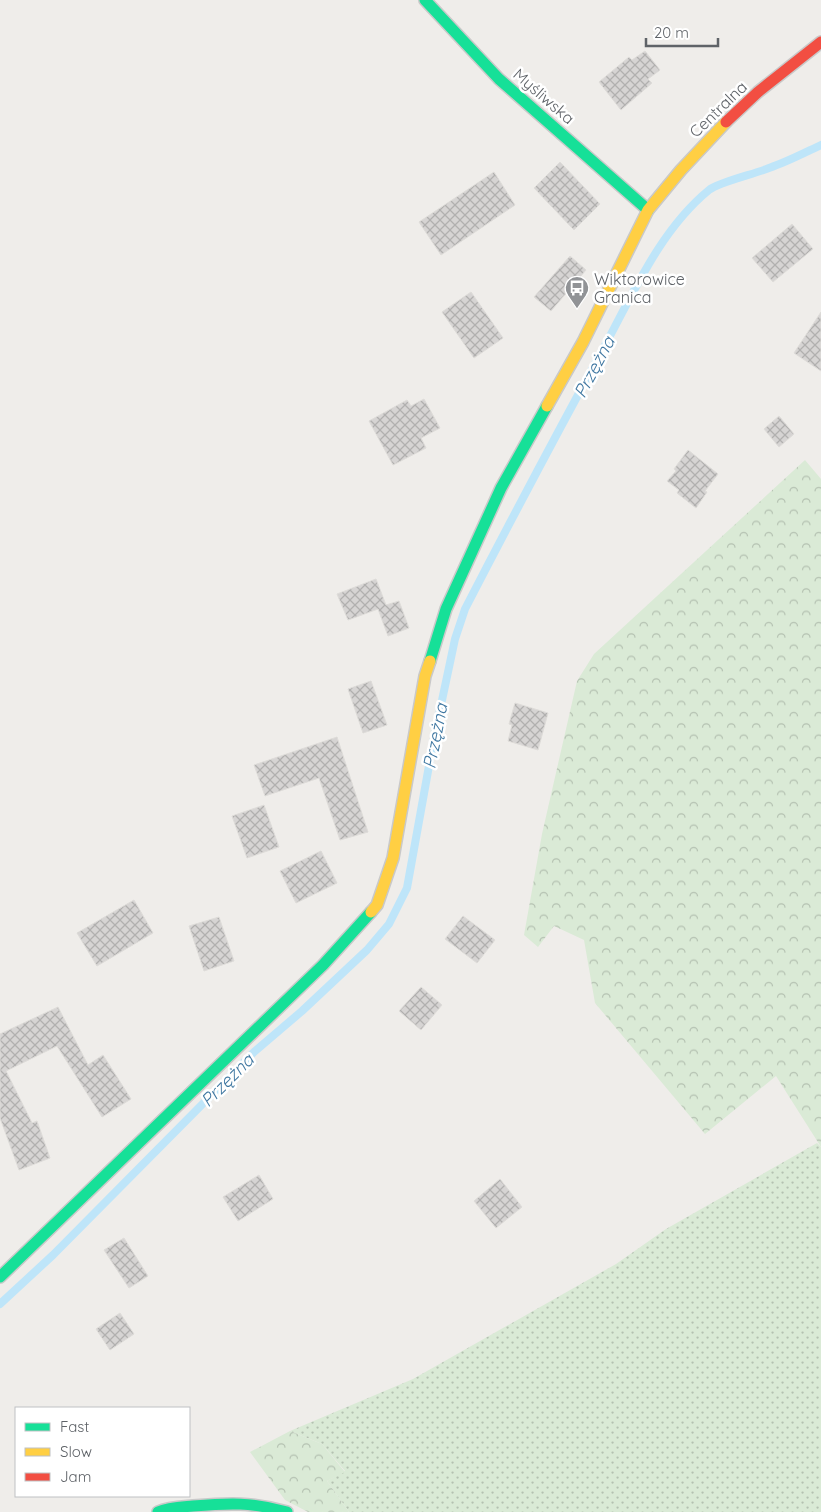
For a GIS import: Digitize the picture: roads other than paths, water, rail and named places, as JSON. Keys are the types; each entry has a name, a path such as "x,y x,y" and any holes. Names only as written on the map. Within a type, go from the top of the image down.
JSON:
{"street":[{"name":"Myśliwska","path":"425,0 499,78 648,210"},
{"name":"Centralna","path":"0,1277 323,965 377,906 393,858 425,676 446,609 501,488 583,342 648,210 681,170 720,128 758,92 821,42"},
{"path":"158,1512 166,1508 225,1503 262,1505 287,1512"}],"waterway":[{"name":"Przężna","path":"0,1304 53,1255 254,1052 302,1011 367,950 389,924 407,888 434,738 455,639 465,609 637,285 662,243 676,224 709,190 782,163 821,145"}],"place":[{"name":"Wiktorowice Granica","path":"577,309"}]}
